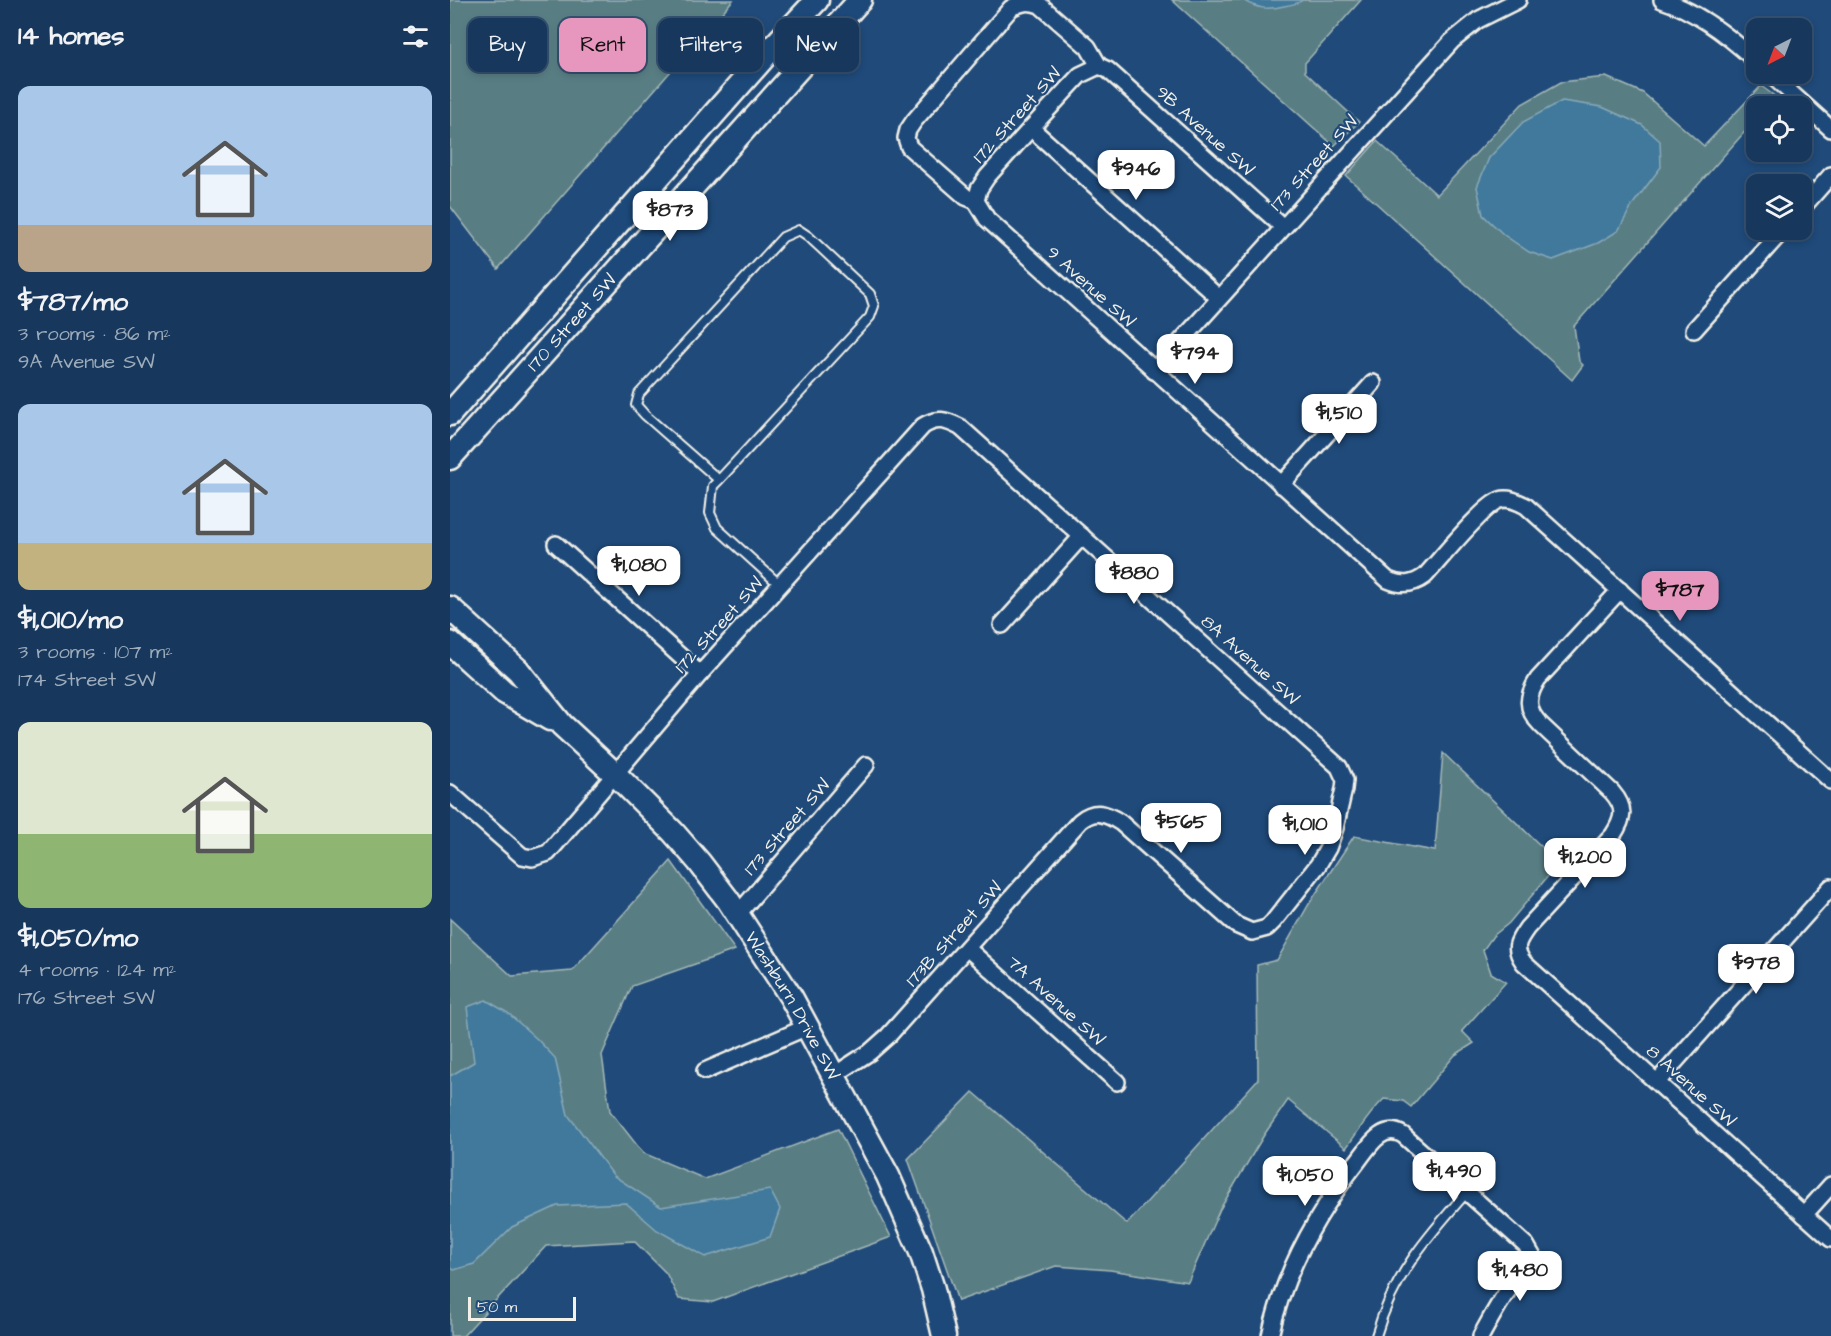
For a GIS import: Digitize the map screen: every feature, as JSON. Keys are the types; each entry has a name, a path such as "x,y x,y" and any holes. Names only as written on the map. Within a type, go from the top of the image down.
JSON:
{"main road":[{"name":"170 Street SW","path":"450,414 817,0"},
{"name":"170 Street SW","path":"450,458 860,0"},
{"name":"Washburn Drive SW","path":"450,608 518,670 562,725 616,775 686,847 738,914 791,997 888,1176 904,1209 933,1289 944,1336"},
{"name":"Washburn Drive SW","path":"450,643 504,692 562,725"}],"street":[{"name":"173 Street SW","path":"1154,371 1452,40 1478,20 1518,0"},
{"path":"1662,0 1691,12 1746,53"},
{"name":"9B Avenue SW","path":"976,201 966,197 909,147 906,138 908,130 1011,8 1021,3 1031,2 1040,5 1088,47 1099,66 1108,70 1283,227"},
{"name":"172 Street SW","path":"976,201 979,189 987,177 1031,128 1080,75 1099,66"},
{"path":"1781,84 1831,129"},
{"path":"1031,128 1219,298"},
{"path":"1812,197 1831,175"},
{"name":"9 Avenue SW","path":"976,201 987,219 1381,575 1394,583 1410,584 1425,576 1487,508 1501,499 1509,499 1526,506 1620,590"},
{"path":"1694,330 1774,240"},
{"path":"1281,485 1372,383"},
{"name":"172 Street SW","path":"450,793 522,856 532,858 548,853 700,674 923,426 938,419"},
{"name":"8A Avenue SW","path":"938,419 960,427 1342,772 1345,780 1335,828 1328,848 1318,865 1274,922 1261,931 1252,932 1236,925 1121,823 1113,817 1099,813"},
{"path":"1002,625 1082,536"},
{"path":"556,544 700,674"},
{"path":"1620,590 1831,781"},
{"name":"8 Avenue SW","path":"1620,590 1538,679 1532,688 1529,707 1533,717 1619,800 1622,817 1613,835 1534,920 1521,937 1517,945 1517,953 1524,963 1831,1239"},
{"name":"173 Street SW","path":"738,914 867,765"},
{"name":"173B Street SW","path":"833,1076 870,1052 888,1036 1080,821 1087,816 1099,813"},
{"path":"1657,1082 1831,887"},
{"name":"7A Avenue SW","path":"968,948 1117,1082"},
{"path":"705,1071 807,1027"},
{"path":"1270,1336 1283,1294 1310,1231 1325,1205 1370,1145 1386,1131 1396,1131 1467,1192 1526,1245 1534,1259 1527,1272 1511,1287 1497,1306 1481,1336"},
{"path":"1804,1215 1831,1185"}],"lane":[{"path":"718,480 645,416 636,405 639,394 783,237 799,230 870,294 874,306 870,317 713,486 710,513 717,528 780,585"},
{"path":"1376,1336 1389,1298 1406,1268 1427,1237 1467,1192"}],"green space":[{"path":"450,0 733,0 717,18 658,18 658,72 670,72 498,269 450,206"},
{"path":"1172,0 1361,0 1305,63 1305,72 1359,122 1334,146"},
{"path":"1606,77 1643,93 1704,146 1746,102 1746,130 1574,326 1579,361 1583,365 1572,380 1346,176 1377,141 1437,195 1522,104 1561,82"},
{"path":"1761,86 1775,96 1752,96"},
{"path":"1443,753 1559,863 1509,923 1493,936 1483,950 1491,973 1506,982 1462,1031 1474,1043 1455,1055 1411,1107 1403,1101 1384,1099 1346,1148 1288,1100 1264,1135 1220,1209 1188,1282 1110,1270 1056,1266 958,1301 908,1159 973,1092 1127,1224 1258,1079 1257,965 1277,960 1309,904 1354,836 1435,851"},
{"path":"671,861 735,950 632,986 602,1055 610,1111 643,1153 705,1179 838,1129 891,1237 713,1302 679,1299 666,1273 634,1241 546,1246 463,1336 450,1336 450,919 512,976 572,971"}],"water":[{"path":"1243,0 1303,0 1292,5 1268,8 1258,7"},
{"path":"1562,101 1602,107 1642,125 1660,141 1661,167 1633,204 1618,231 1598,243 1553,260 1529,252 1504,235 1483,215 1477,187 1489,158 1523,122"},
{"path":"486,1000 508,1013 555,1058 568,1115 614,1176 661,1207 770,1190 780,1209 770,1237 705,1257 657,1230 626,1203 557,1206 512,1227 474,1264 454,1270 450,1267 450,1076 474,1062 467,1007"}]}
